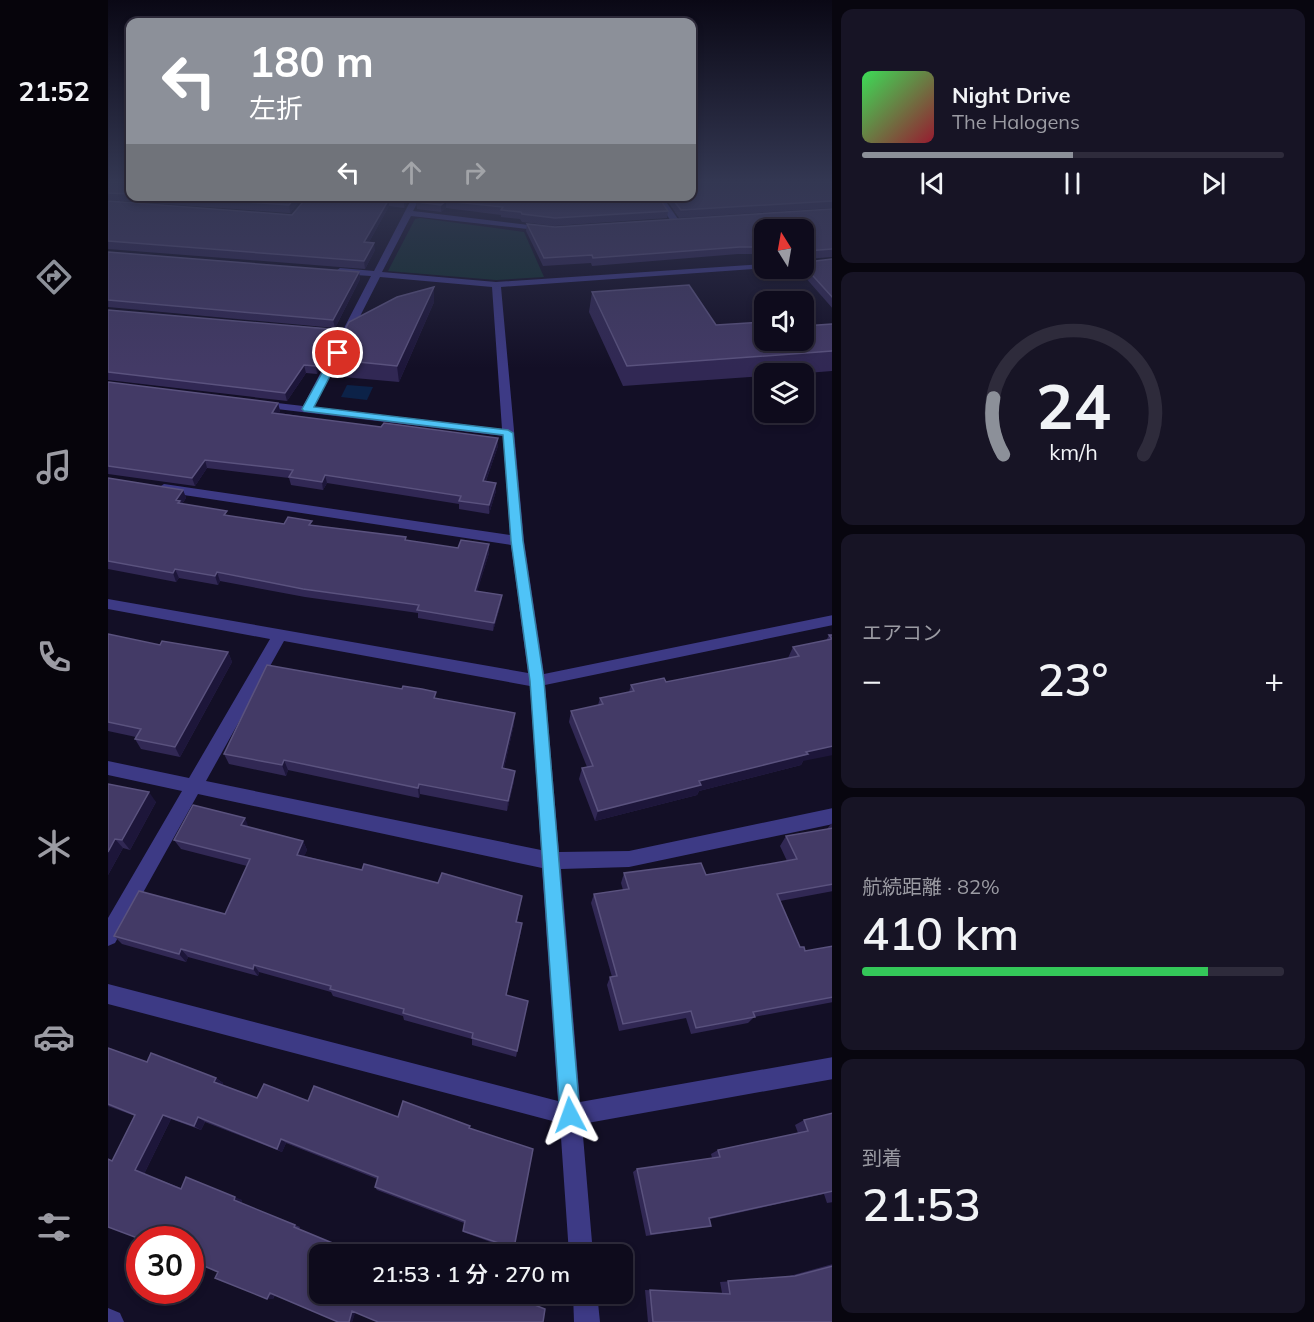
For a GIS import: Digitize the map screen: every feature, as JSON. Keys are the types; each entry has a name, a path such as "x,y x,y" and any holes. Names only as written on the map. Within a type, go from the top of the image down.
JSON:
{"street":[{"path":"307,409 393,244"},
{"path":"332,270 496,285 754,268"},
{"path":"496,285 517,541 537,681 580,1244"},
{"path":"302,330 348,334"},
{"path":"249,402 508,433"},
{"path":"155,487 517,541"},
{"path":"108,604 537,681 832,620"},
{"path":"108,936 280,635"},
{"path":"108,768 551,861 629,859 809,823 832,816"},
{"path":"108,994 570,1115 832,1068"},
{"path":"586,1304 587,1322"}],"green space":[{"path":"402,244 529,244 544,277 496,280 388,271"}],"water":[{"path":"347,385 373,387 367,400 341,397"}],"building":[{"path":"142,244 374,244 364,261"},
{"path":"537,244 754,244 754,247 593,258 592,255 544,258"},
{"path":"814,244 832,244 832,249 814,250"},
{"path":"108,252 359,272 333,320 108,300"},
{"path":"832,259 832,297 814,277 814,261"},
{"path":"689,285 716,325 754,323 754,351 814,351 814,325 832,324 832,351 627,366 592,292"},
{"path":"434,287 397,366 330,359 349,322 397,297"},
{"path":"108,310 329,329 320,346 329,341 316,366 304,365 285,393 108,372"},
{"path":"108,382 278,403 272,413 381,427 384,423 498,438 483,481 496,483 489,505 459,501 461,496 325,475 322,482 289,477 293,470 205,460 192,478 108,466"},
{"path":"108,478 183,490 176,500 180,501 178,503 227,511 224,515 284,524 288,517 312,521 309,525 406,537 405,540 458,548 461,540 489,544 475,591 502,595 494,623 417,610 419,605 303,589 217,572 215,576 175,569 173,573 108,561"},
{"path":"108,634 160,645 162,641 228,652 175,747 135,739 141,729 108,722"},
{"path":"832,639 832,746 699,781 701,785 598,811 582,768 593,766 571,711 603,704 600,698 634,691 631,685 664,678 666,682 799,656 793,647"},
{"path":"267,665 402,689 403,686 422,689 436,692 434,698 515,713 502,768 515,771 508,801 419,784 418,788 284,760 282,765 224,754"},
{"path":"108,784 149,792 122,840 115,839 108,852"},
{"path":"193,805 245,818 241,825 303,841 297,855 362,870 364,864 438,883 442,873 522,896 516,922 522,923 506,995 528,1001 517,1051 472,1038 473,1033 403,1013 404,1009 330,989 331,986 254,965 253,969 181,949 179,954 114,936 139,891 225,914 250,859 174,840"},
{"path":"832,828 832,884 777,894 800,947 804,947 805,951 832,946 832,997 753,1012 755,1017 696,1028 691,1011 623,1024 610,977 617,976 594,894 629,889 624,873 701,863 706,875 797,859 786,836"},
{"path":"108,1048 147,1062 151,1053 216,1078 214,1082 257,1098 264,1084 308,1101 314,1086 398,1117 403,1101 470,1126 469,1128 533,1149 515,1244 502,1244 463,1231 465,1221 375,1187 378,1177 281,1139 277,1149 198,1117 194,1126 163,1115 135,1170 181,1189 186,1177 235,1197 234,1200 335,1244 309,1244 309,1304 532,1304 545,1309 543,1322 378,1322 352,1311 349,1322 338,1322 270,1293 267,1299 215,1278 218,1272 204,1266 204,1226 126,1226 126,1234 108,1227 108,1159 112,1161 135,1115 108,1104"},
{"path":"832,1113 832,1191 709,1218 711,1226 651,1234 637,1169 720,1157 718,1150 808,1131 804,1120"},
{"path":"832,1266 832,1322 653,1322 650,1290 730,1294 728,1281 795,1276"}],"route":[{"path":"338,353 307,409 508,433 517,541 537,681 570,1115"}]}
